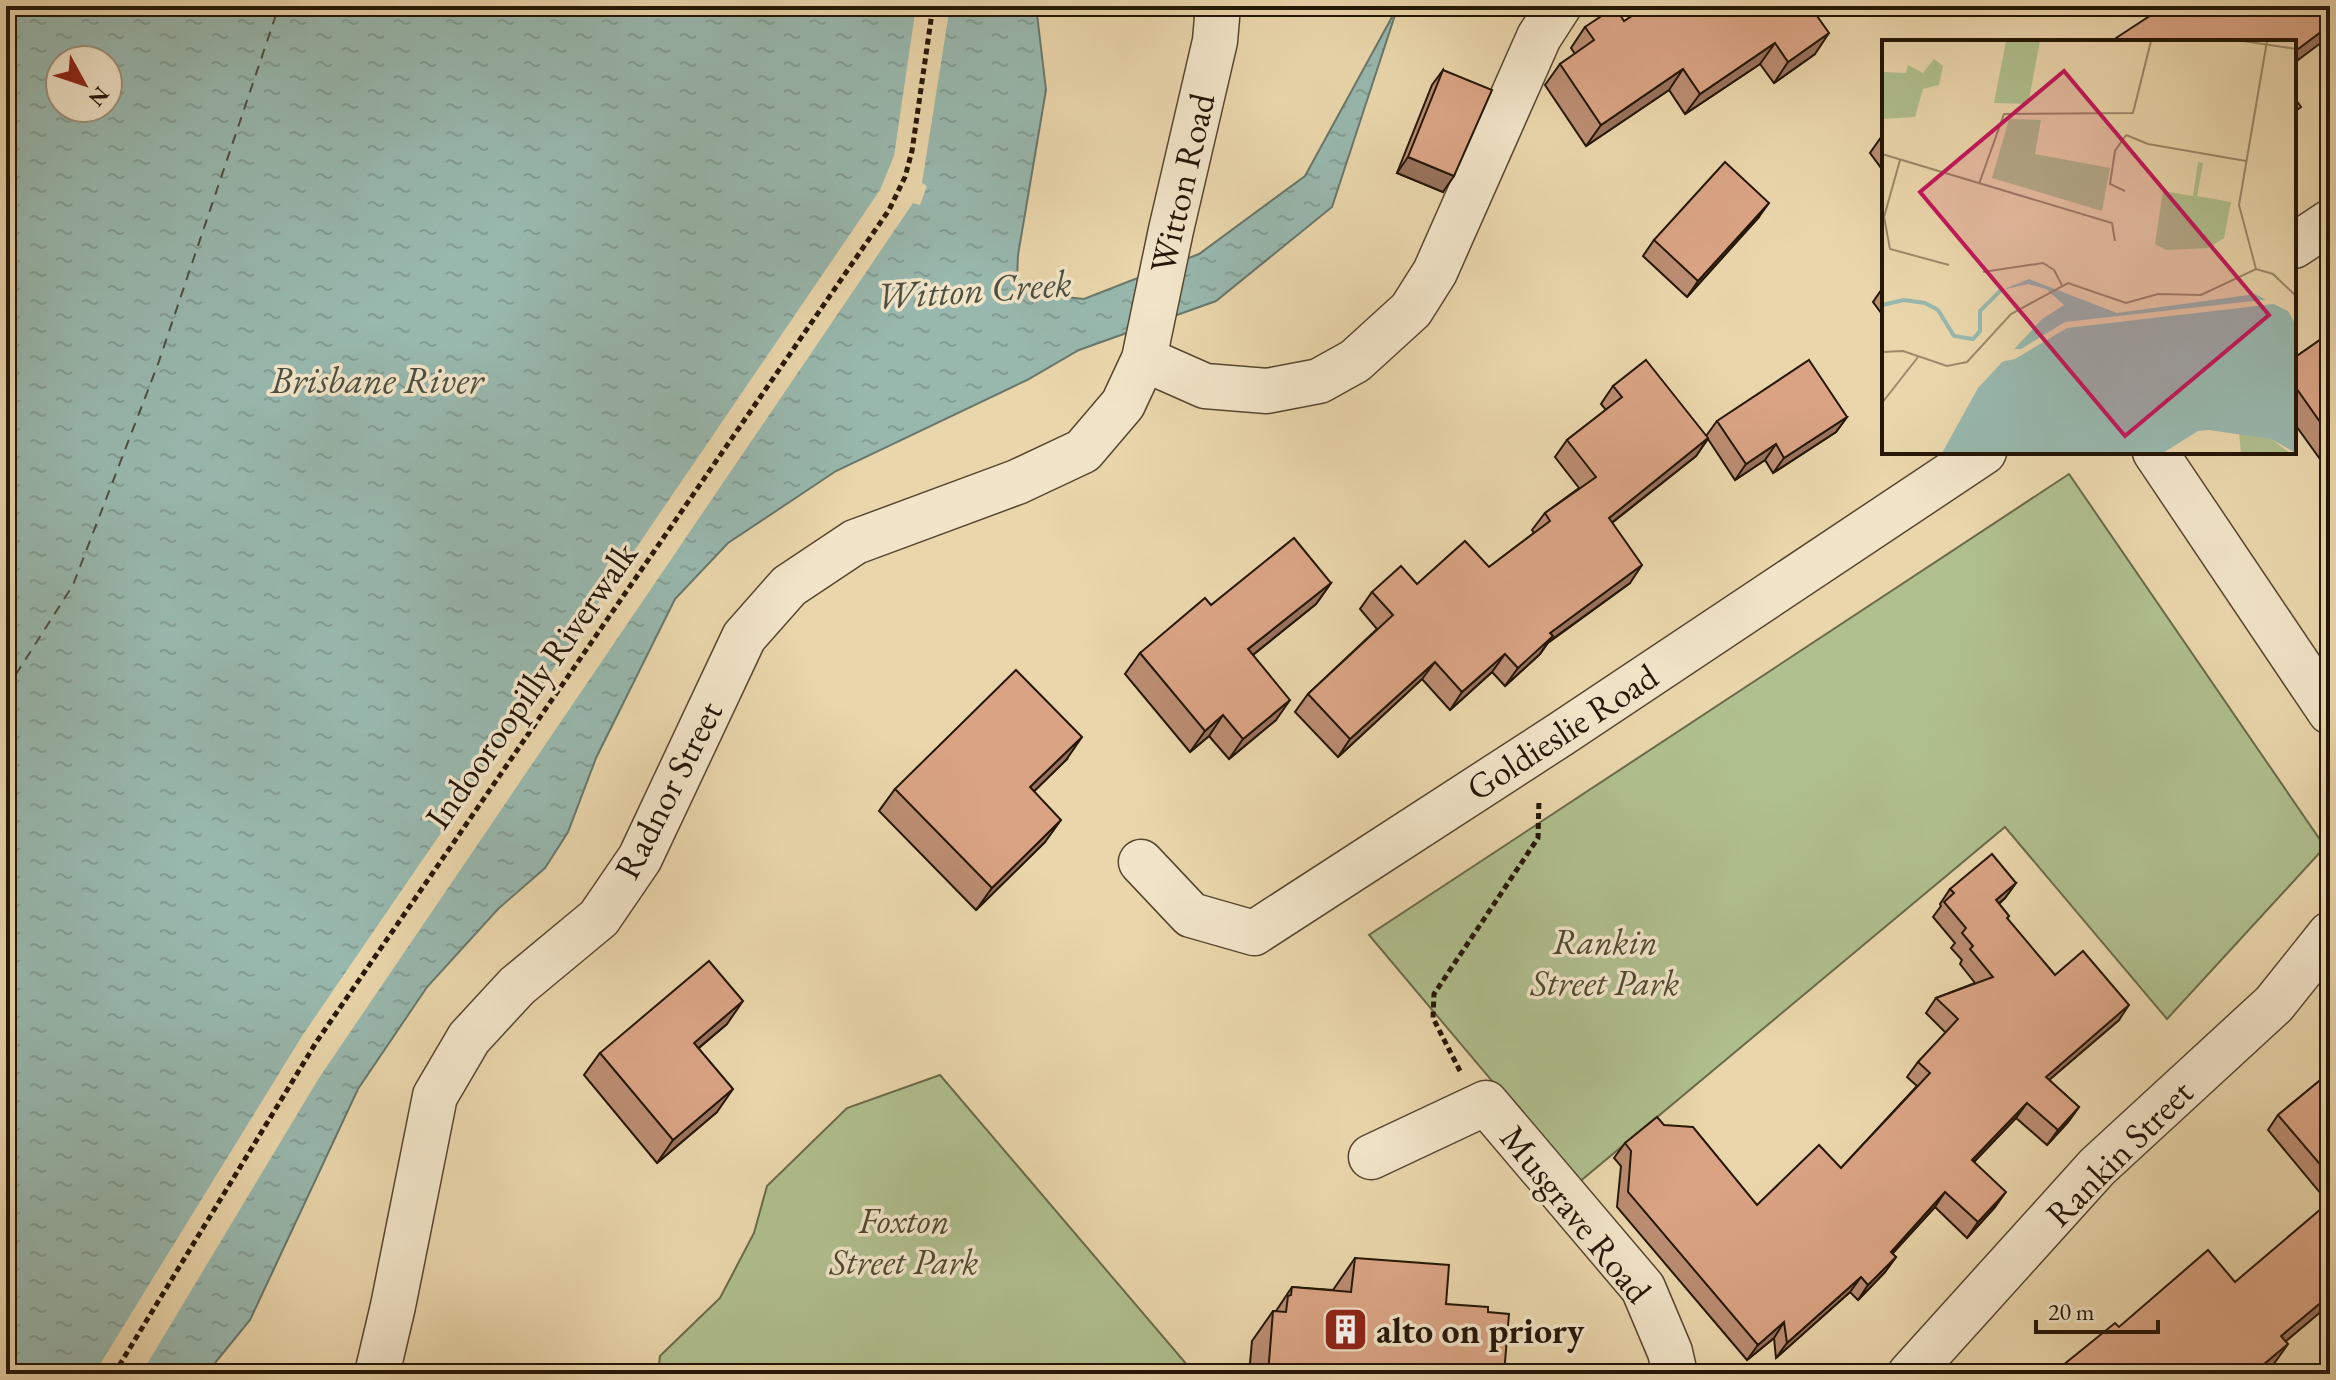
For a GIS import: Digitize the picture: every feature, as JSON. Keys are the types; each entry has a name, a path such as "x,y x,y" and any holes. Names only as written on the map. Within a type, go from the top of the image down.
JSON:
{"street":[{"name":"Witton Road","path":"1144,359 1215,41 1218,6"},
{"path":"1144,359 1205,386 1267,391 1319,381 1355,361 1411,310 1435,272 1539,37 1559,6"},
{"path":"2296,245 2330,222"},
{"name":"Radnor Street","path":"377,1374 435,1096 469,1038 517,986 599,918 640,858 744,637 789,586 855,542 1017,482 1083,451 1123,404 1144,359"},
{"name":"Goldieslie Road","path":"1141,862 1191,915 1254,933 1561,734 1981,454"},
{"path":"2156,454 2330,712"},
{"name":"Rankin Street","path":"1910,1374 2097,1167 2274,1004 2330,934"},
{"path":"1371,1157 1486,1103"},
{"name":"Musgrave Road","path":"1486,1103 1643,1288 1670,1352 1675,1374"}],"path":[{"name":"Indooroopilly Riverwalk","path":"114,1374 317,1041 889,210 905,177 912,151 933,6"},
{"path":"1486,1103 1464,1077 1446,1048 1433,1018 1434,994 1538,838 1540,776 1561,734"}],"green space":[{"name":"Rankin Street Park","path":"2069,474 2325,847 2167,1019 2005,827 1578,1183 1369,935"},
{"name":"Foxton Street Park","path":"940,1075 1194,1373 658,1374 660,1356 720,1298 754,1233 767,1186 847,1108"}],"water":[{"name":"Brisbane River","path":"6,6 1036,6 1046,90 1018,255 1017,279 1037,294 1084,299 1199,254 1305,176 1398,6 1332,207 1216,301 1079,350 1027,380 836,471 728,543 675,599 596,758 568,832 545,868 498,909 427,987 358,1089 250,1320 206,1374 6,1374"}],"pier":[{"path":"916,6 950,6 922,183 927,186 920,205 913,203 319,1078 141,1374 94,1374 302,1036 605,593 601,578 613,551 632,554 880,190 894,156"}],"building":[{"path":"1647,6 1810,6 1829,33 1788,62 1775,43 1700,94 1683,69 1601,125 1560,64 1594,40 1585,27 1615,7 1624,21"},
{"path":"2165,6 2330,6 2330,25 2296,50 2296,40 2116,38"},
{"path":"1443,70 1492,90 1454,176 1408,157"},
{"path":"1725,162 1769,203 1698,281 1654,240"},
{"path":"2330,333 2330,436 2296,388 2296,357"},
{"path":"1646,360 1708,438 1609,518 1642,565 1550,633 1553,636 1518,668 1505,654 1462,692 1435,662 1350,739 1308,694 1393,615 1372,592 1401,566 1417,584 1465,541 1489,567 1550,521 1545,513 1596,477 1567,440 1622,397 1613,386"},
{"path":"1809,360 1847,417 1784,458 1776,444 1746,464 1717,421"},
{"path":"1294,538 1331,583 1248,649 1290,700 1243,739 1223,715 1205,731 1140,653 1205,598 1211,605"},
{"path":"1016,670 1082,737 1030,787 1061,820 992,888 895,789"},
{"path":"1992,854 2016,883 1996,900 2009,916 2007,918 2055,975 2083,951 2129,1005 2046,1077 2079,1107 2058,1130 2027,1103 1972,1160 2006,1192 1978,1222 1945,1192 1891,1252 1896,1257 1868,1285 1861,1277 1787,1343 1784,1322 1758,1345 1628,1192 1631,1151 1625,1143 1657,1117 1664,1125 1693,1127 1757,1205 1819,1145 1841,1168 1930,1073 1918,1062 1958,1019 1936,998 1993,977 1970,949 1973,946 1962,933 1966,928 1944,902 1954,893 1950,889"},
{"path":"709,961 743,1001 694,1043 733,1089 673,1140 600,1053"},
{"path":"2330,1072 2330,1176 2278,1115"},
{"path":"2328,1203 2330,1295 2281,1336 2288,1344 2252,1374 2052,1374 2115,1323 2119,1327 2208,1250 2235,1282"},
{"name":"alto on priory","path":"1355,1258 1449,1265 1446,1304 1488,1307 1488,1312 1509,1314 1504,1374 1268,1374 1273,1311 1286,1312 1292,1287 1351,1292"}],"ferry route":[{"path":"6,690 73,585 158,364 279,6"}],"place":[{"name":"alto on priory","path":"1345,1330"}],"water label":[{"name":"Witton Creek","path":"974,289"}]}
